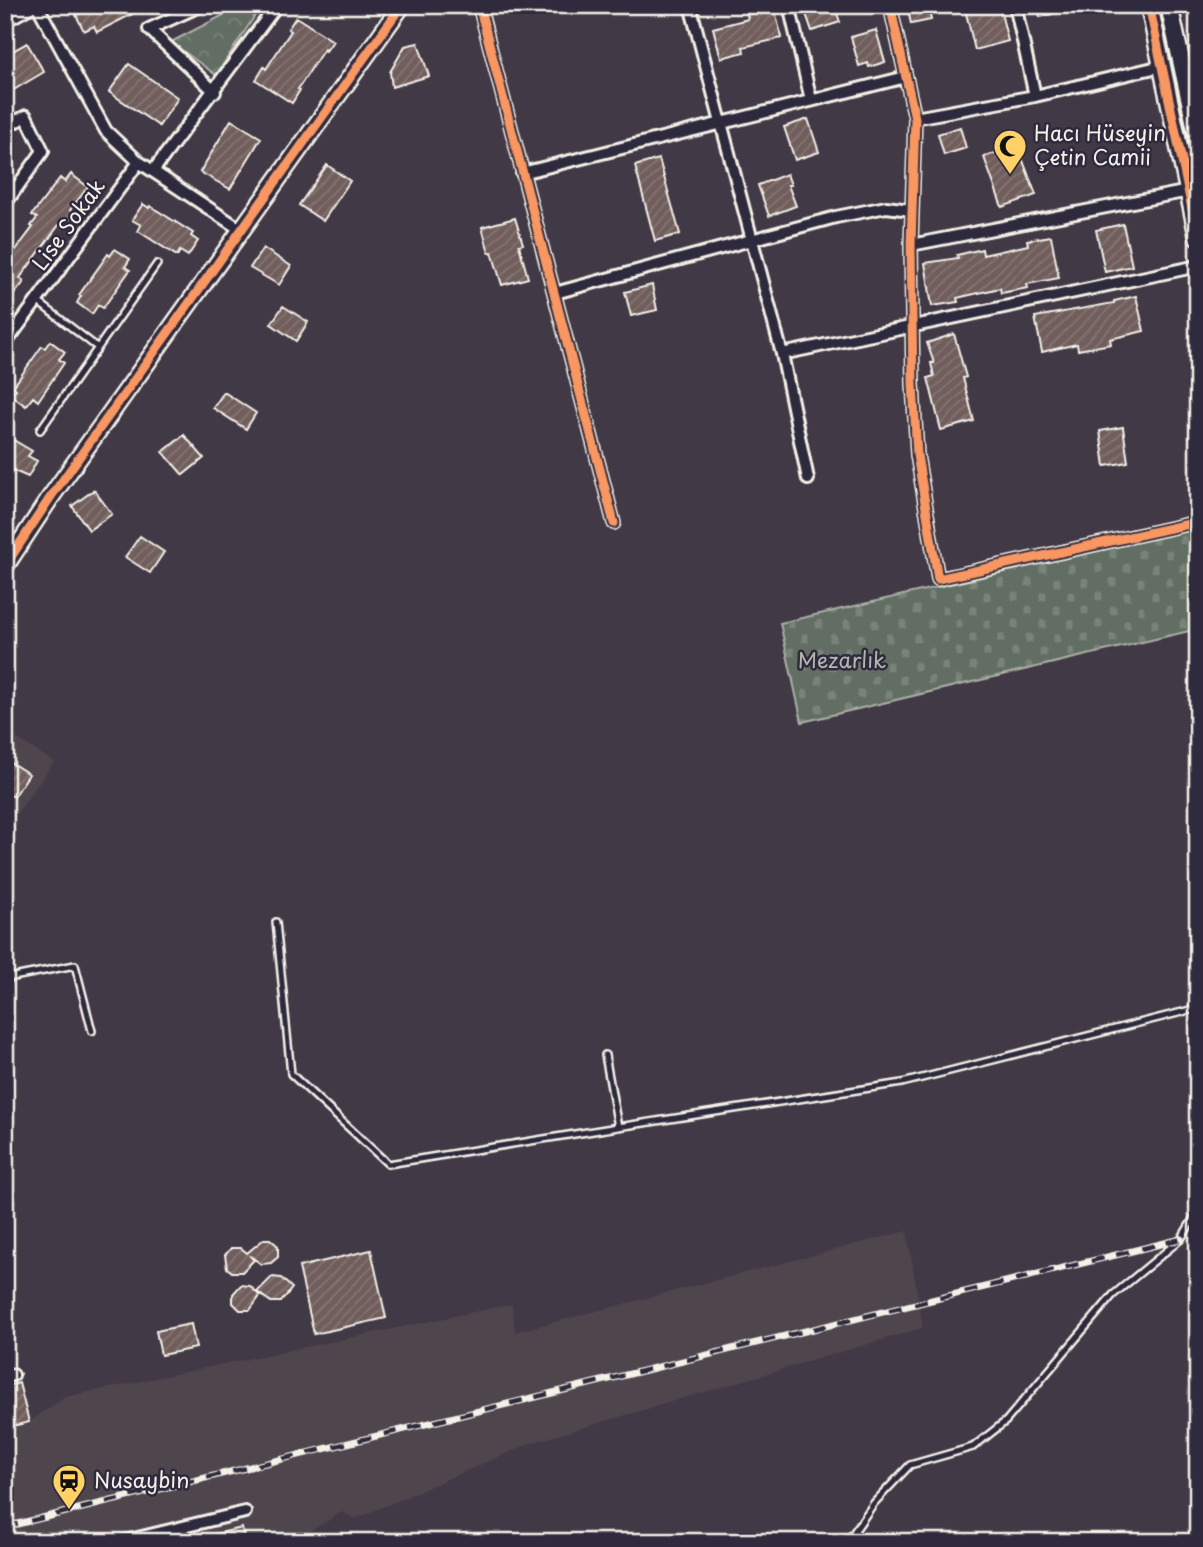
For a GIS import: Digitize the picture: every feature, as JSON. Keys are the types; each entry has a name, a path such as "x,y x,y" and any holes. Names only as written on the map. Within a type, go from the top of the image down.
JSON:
{"street":[{"path":"5,21 36,5 106,131 139,162 243,231"},
{"path":"202,5 149,29 215,92"},
{"path":"153,172 278,5"},
{"path":"5,566 58,487 402,5"},
{"path":"479,5 614,523"},
{"path":"691,5 782,354 808,479"},
{"path":"789,5 811,100"},
{"path":"890,5 915,118 911,210 911,326 918,455 937,579 1198,522"},
{"path":"1015,5 1035,96"},
{"path":"1149,5 1198,237"},
{"path":"1169,5 1195,114 1198,138"},
{"path":"915,118 1035,96 1162,66"},
{"path":"522,173 906,77"},
{"path":"1173,120 1195,114"},
{"path":"5,127 26,116 43,151 5,204"},
{"name":"Lise Sokak","path":"5,344 139,162"},
{"path":"911,245 1189,191"},
{"path":"555,293 836,217 886,207 911,210"},
{"path":"782,354 1198,266"},
{"path":"121,1542 245,1513"}],"lane":[{"path":"40,430 157,264"},
{"path":"37,301 98,348"},
{"path":"276,922 291,1074 388,1164 902,1083 1198,1008"},
{"path":"5,993 8,978 75,965 92,1031"},
{"path":"605,1055 618,1127"},
{"path":"847,1542 874,1503 911,1465 973,1447 1006,1421 1113,1295 1181,1239 1198,1211"}],"shaded area":[{"path":"5,731 54,762 5,830"},
{"path":"907,1231 923,1328 531,1443 355,1519 342,1512 293,1542 5,1542 5,1429 29,1422 65,1397 512,1304 515,1332"}],"green space":[{"path":"243,5 262,5 216,75 171,42"},
{"name":"Mezarlık","path":"1198,528 1198,629 802,722 780,623"}],"building":[{"path":"80,5 150,5 97,32 94,26 84,31 76,15 83,11"},
{"path":"803,5 834,5 840,22 812,31"},
{"path":"907,5 928,5 931,20 911,24"},
{"path":"964,5 999,5 1008,41 975,50"},
{"path":"1037,5 1072,5 1073,9 1040,17"},
{"path":"774,8 782,38 743,47 744,52 721,58 713,28 748,19 747,14"},
{"path":"296,17 333,41 326,51 324,49 292,103 256,80 291,31 288,29"},
{"path":"876,30 885,62 869,67 868,63 859,66 851,37"},
{"path":"27,43 44,72 5,95 5,55"},
{"path":"418,43 429,76 392,87 390,72 405,46"},
{"path":"129,64 178,98 159,126 109,92"},
{"path":"808,119 819,152 795,160 784,127"},
{"path":"231,120 261,138 230,189 200,172"},
{"path":"960,127 966,148 944,155 938,134"},
{"name":"Hacı Hüseyin Çetin Camii","path":"1017,145 1036,195 1002,207 984,157"},
{"path":"659,159 680,234 655,241 635,166"},
{"path":"327,165 350,181 323,221 299,205"},
{"path":"71,174 88,187 70,210 74,213 63,228 59,225 20,278 24,282 12,297 5,291 5,254 10,247 15,251 33,227 31,226 37,218 32,215 60,178 65,182"},
{"path":"787,174 796,206 769,216 758,185"},
{"path":"143,204 193,233 191,236 198,241 188,256 180,251 177,256 138,231 141,225 132,220"},
{"path":"515,218 523,244 519,245 528,278 502,285 482,227"},
{"path":"1123,224 1132,266 1105,272 1096,230"},
{"path":"1051,236 1059,278 1027,284 1028,288 1001,293 1000,288 957,298 958,302 932,306 925,263 958,258 957,255 982,249 983,255 1028,245 1027,240"},
{"path":"263,248 291,266 279,285 250,268"},
{"path":"115,249 130,259 125,267 130,270 103,308 98,305 92,314 77,303 81,296 79,295 108,254 110,256"},
{"path":"652,285 657,310 631,316 625,292"},
{"path":"1136,296 1144,331 1110,339 1111,344 1078,350 1077,344 1042,352 1035,317 1114,303"},
{"path":"283,306 308,322 296,341 271,324"},
{"path":"954,334 974,421 941,430 928,378 934,376 931,363 934,363 927,343"},
{"path":"50,341 65,352 59,359 64,363 38,401 33,397 26,406 11,395 16,389 13,387 42,346 45,348"},
{"path":"224,392 256,413 246,429 213,408"},
{"path":"1123,427 1128,462 1105,466 1100,431"},
{"path":"5,435 32,451 28,456 37,461 28,477 5,467"},
{"path":"184,435 204,458 183,475 163,452"},
{"path":"94,490 112,514 89,530 72,506"},
{"path":"140,536 164,552 150,573 125,557"},
{"path":"5,759 29,774 14,797 5,792"},
{"path":"264,1239 270,1239 278,1246 278,1257 271,1263 261,1264 249,1255 254,1260 242,1272 232,1272 227,1268 225,1255 231,1248 241,1248 247,1253"},
{"path":"371,1250 386,1318 314,1334 299,1267"},
{"path":"272,1277 281,1278 292,1288 281,1302 271,1302 257,1292"},
{"path":"241,1285 250,1286 260,1296 250,1310 240,1310 233,1303 233,1294"},
{"path":"191,1324 196,1348 161,1355 156,1331"},
{"path":"19,1383 29,1422 5,1428 5,1387"},
{"path":"242,1528 245,1542 203,1542 202,1537"}],"railway":[{"path":"5,1527 1181,1239"}],"cycle path":[{"path":"5,566 50,498 402,5"},
{"path":"479,5 614,523"},
{"path":"890,5 915,118 911,245 913,384 917,455 938,579 1198,522"},
{"path":"1149,5 1198,237"}],"place":[{"name":"Hacı Hüseyin Çetin Camii","path":"1010,176"},
{"name":"Nusaybin","path":"69,1511"}]}
